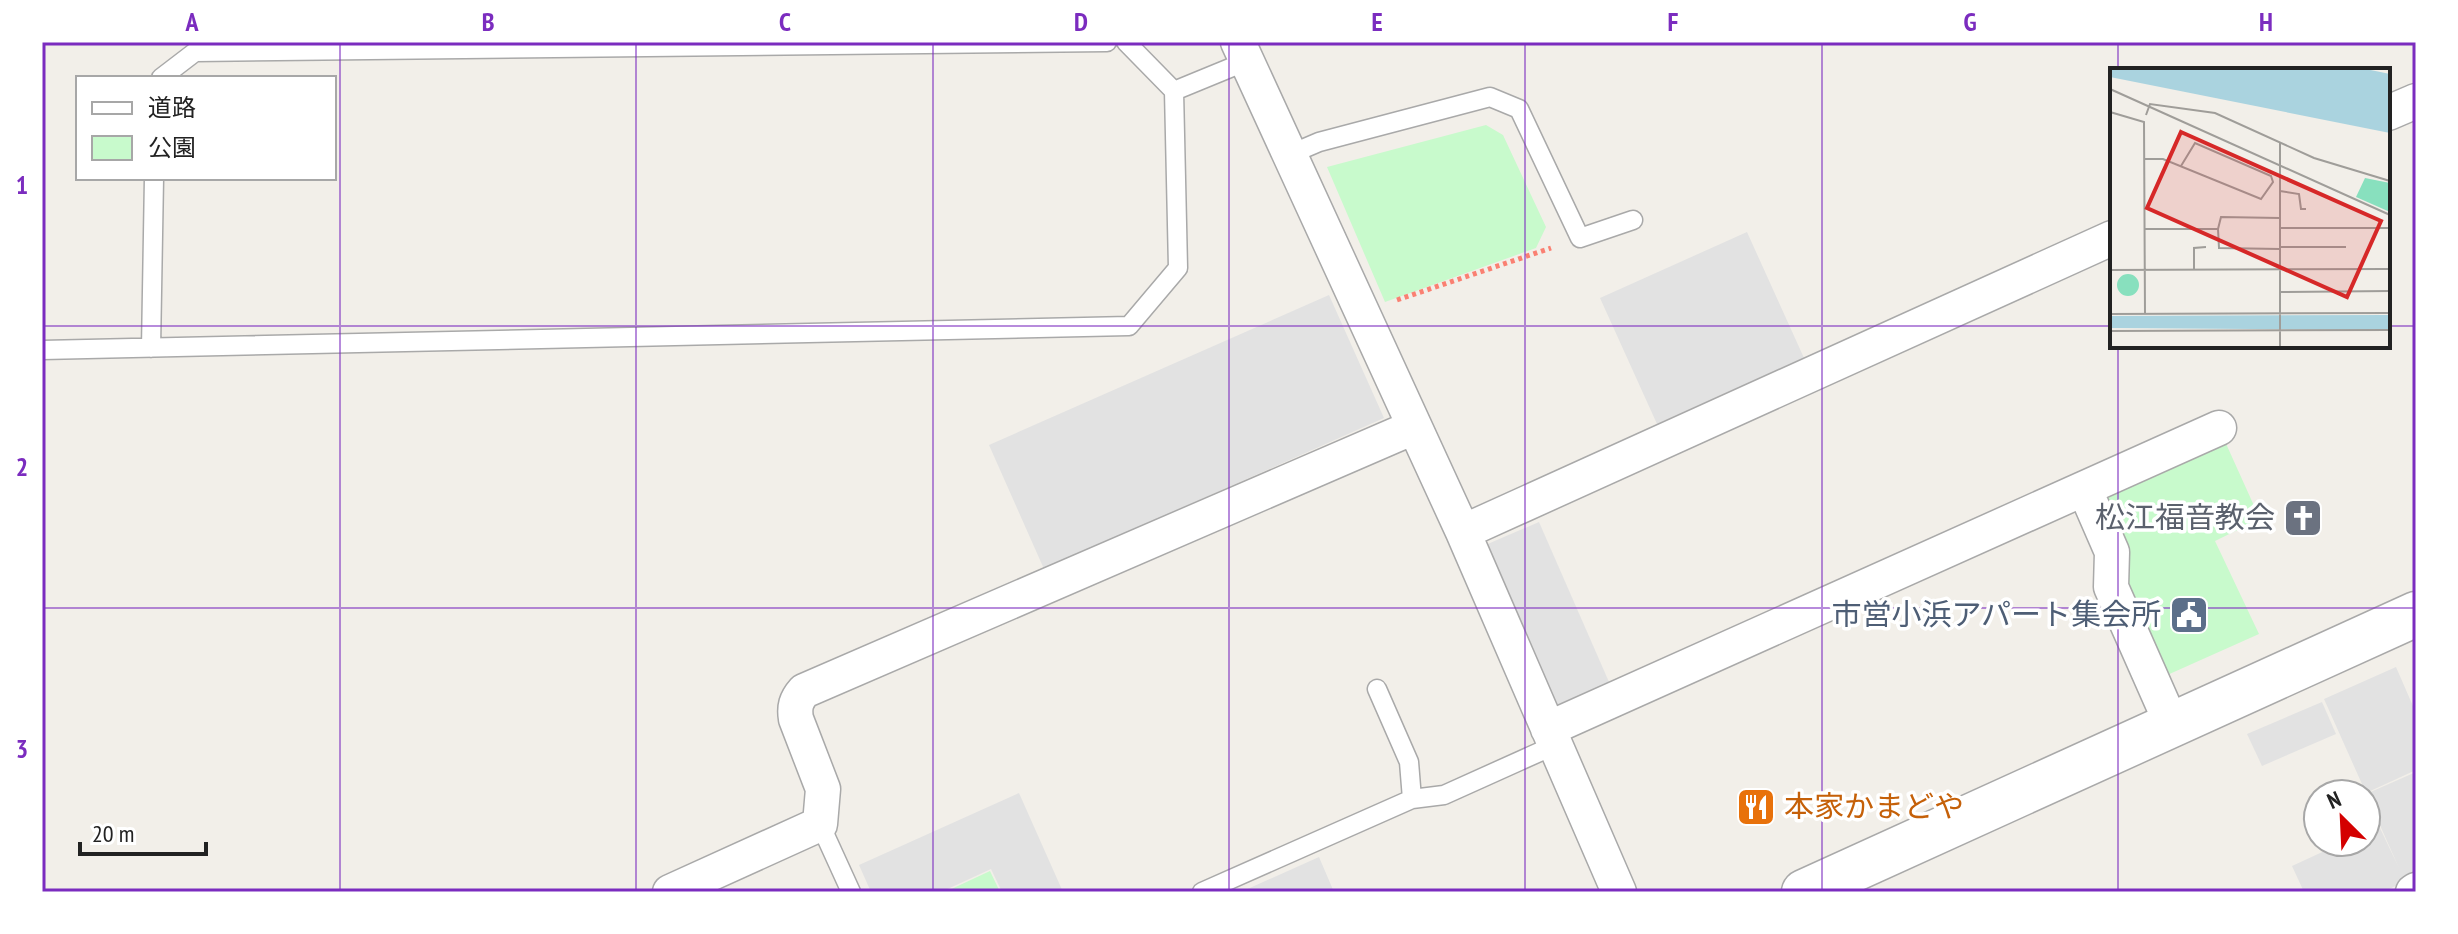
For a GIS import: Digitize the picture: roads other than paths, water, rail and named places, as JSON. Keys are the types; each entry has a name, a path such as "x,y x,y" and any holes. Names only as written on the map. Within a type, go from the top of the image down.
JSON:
{"street":[{"path":"1243,52 1463,532 1619,892"},
{"path":"2390,112 2416,101"},
{"path":"1463,532 2110,239"},
{"path":"670,892 820,824 823,789 796,719 795,708 804,691 1414,427"},
{"path":"1552,737 2219,428"},
{"path":"2085,490 2112,552 2111,587 2172,725"},
{"path":"1804,892 2416,614"}],"lane":[{"path":"164,76 195,52 1107,42"},
{"path":"42,350 1129,326 1178,268 1174,91 1126,42"},
{"path":"1174,91 1243,52"},
{"path":"1291,154 1319,142 1490,97 1519,109 1580,238 1633,220"},
{"path":"151,348 154,180"},
{"path":"1377,689 1409,762 1412,799"},
{"path":"1202,892 1232,886 1412,799 1444,795 1552,737"},
{"path":"820,824 851,892"}],"place":[{"name":"松江福音教会","path":"2303,518"},
{"name":"市営小浜アパート集会所","path":"2189,615"},
{"name":"本家かまどや","path":"1756,807"}]}
